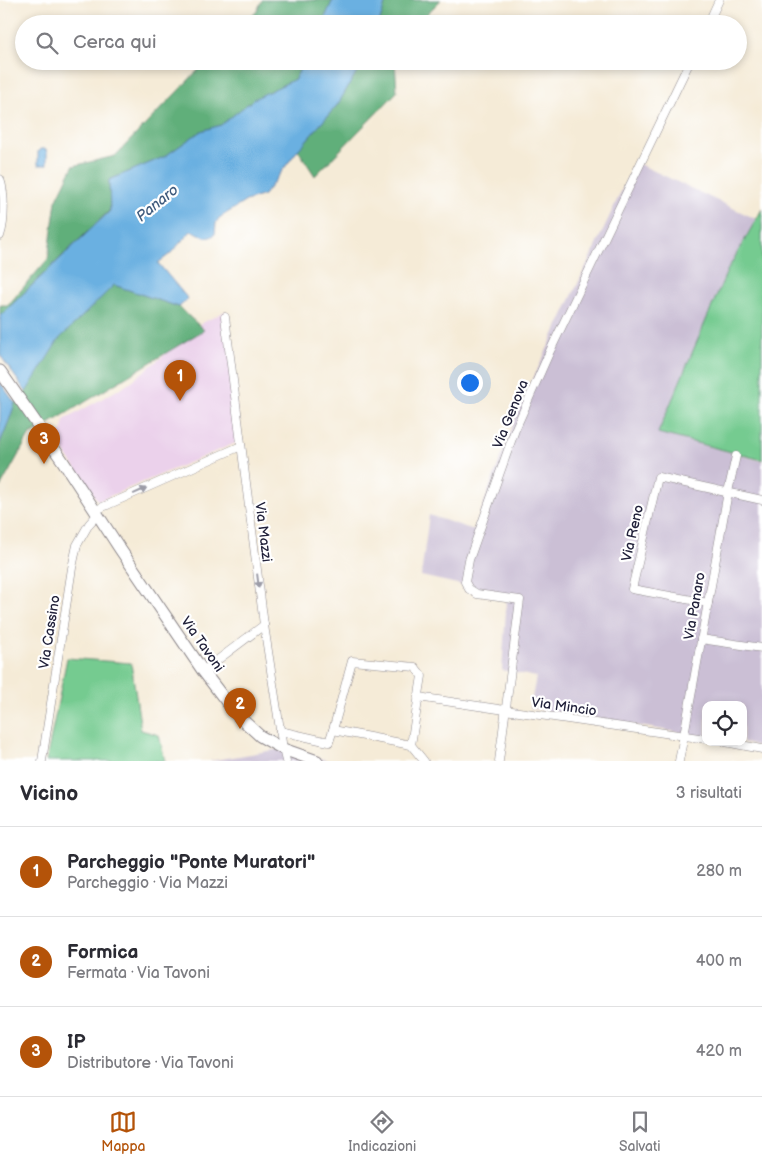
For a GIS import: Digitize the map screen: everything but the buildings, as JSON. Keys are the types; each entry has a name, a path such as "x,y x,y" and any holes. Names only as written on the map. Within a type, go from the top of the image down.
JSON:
{"main road":[{"name":"Via Tavoni","path":"0,371 203,671 236,714 285,755 317,761"}],"street":[{"path":"712,15 718,0"},
{"name":"Via Genova","path":"499,761 520,600 478,594 469,589 465,582 469,560 516,430 542,368 686,70"},
{"path":"0,179 3,188 3,229 0,236"},
{"name":"Via Mazzi","path":"225,318 264,625 285,755"},
{"path":"97,512 241,446"},
{"name":"Via Panaro","path":"679,761 736,456"},
{"name":"Via Reno","path":"708,603 632,589 658,477 728,492"},
{"path":"728,492 762,500"},
{"name":"Via Cassino","path":"42,761 77,545 97,512"},
{"path":"203,671 264,625"},
{"path":"701,639 762,648"},
{"path":"280,731 329,742 352,661 415,667 422,676 410,745"},
{"name":"Via Mincio","path":"418,696 702,738"},
{"path":"332,730 410,745 424,761"},
{"path":"746,746 762,749"}],"shaded area":[{"path":"635,162 756,219 727,271 658,433 762,461 762,747 747,743 747,701 702,701 702,736 530,708 536,677 502,670 507,595 421,576 429,515 474,530 518,411"},
{"path":"226,311 238,423 238,442 98,501 55,438 62,432 64,420 128,384 171,349 176,341 202,323"},
{"path":"286,748 329,761 209,761 233,757"}],"green space":[{"path":"262,0 333,0 326,15 253,15"},
{"path":"386,0 441,0 426,15 382,15"},
{"path":"198,70 300,70 295,79 254,99 221,125 201,131 164,157 109,180 110,210 0,316 0,305 8,305 48,259 56,201 73,166 115,156"},
{"path":"358,70 396,70 397,92 315,176 298,150 338,104"},
{"path":"762,209 762,460 658,433 727,271"},
{"path":"114,285 179,307 204,330 29,436 0,488 0,443 15,403 26,391 59,339"},
{"path":"67,658 131,663 141,730 159,735 165,761 46,761"}],"water":[{"path":"333,0 386,0 382,15 326,15"},
{"name":"Panaro","path":"300,70 358,70 338,104 298,150 264,195 246,201 219,218 216,223 215,234 212,236 206,237 191,231 170,254 158,263 188,299 179,307 114,285 59,339 26,392 0,355 0,316 110,211 109,180 164,157 201,131 221,125 254,99 295,79"},
{"path":"40,149 47,151 47,165 38,165 38,151"},
{"path":"0,382 15,403 0,443"}],"place":[{"name":"Parcheggio \"Ponte Muratori\"","path":"180,401"},
{"name":"IP","path":"44,464"},
{"name":"Formica","path":"240,729"}]}
